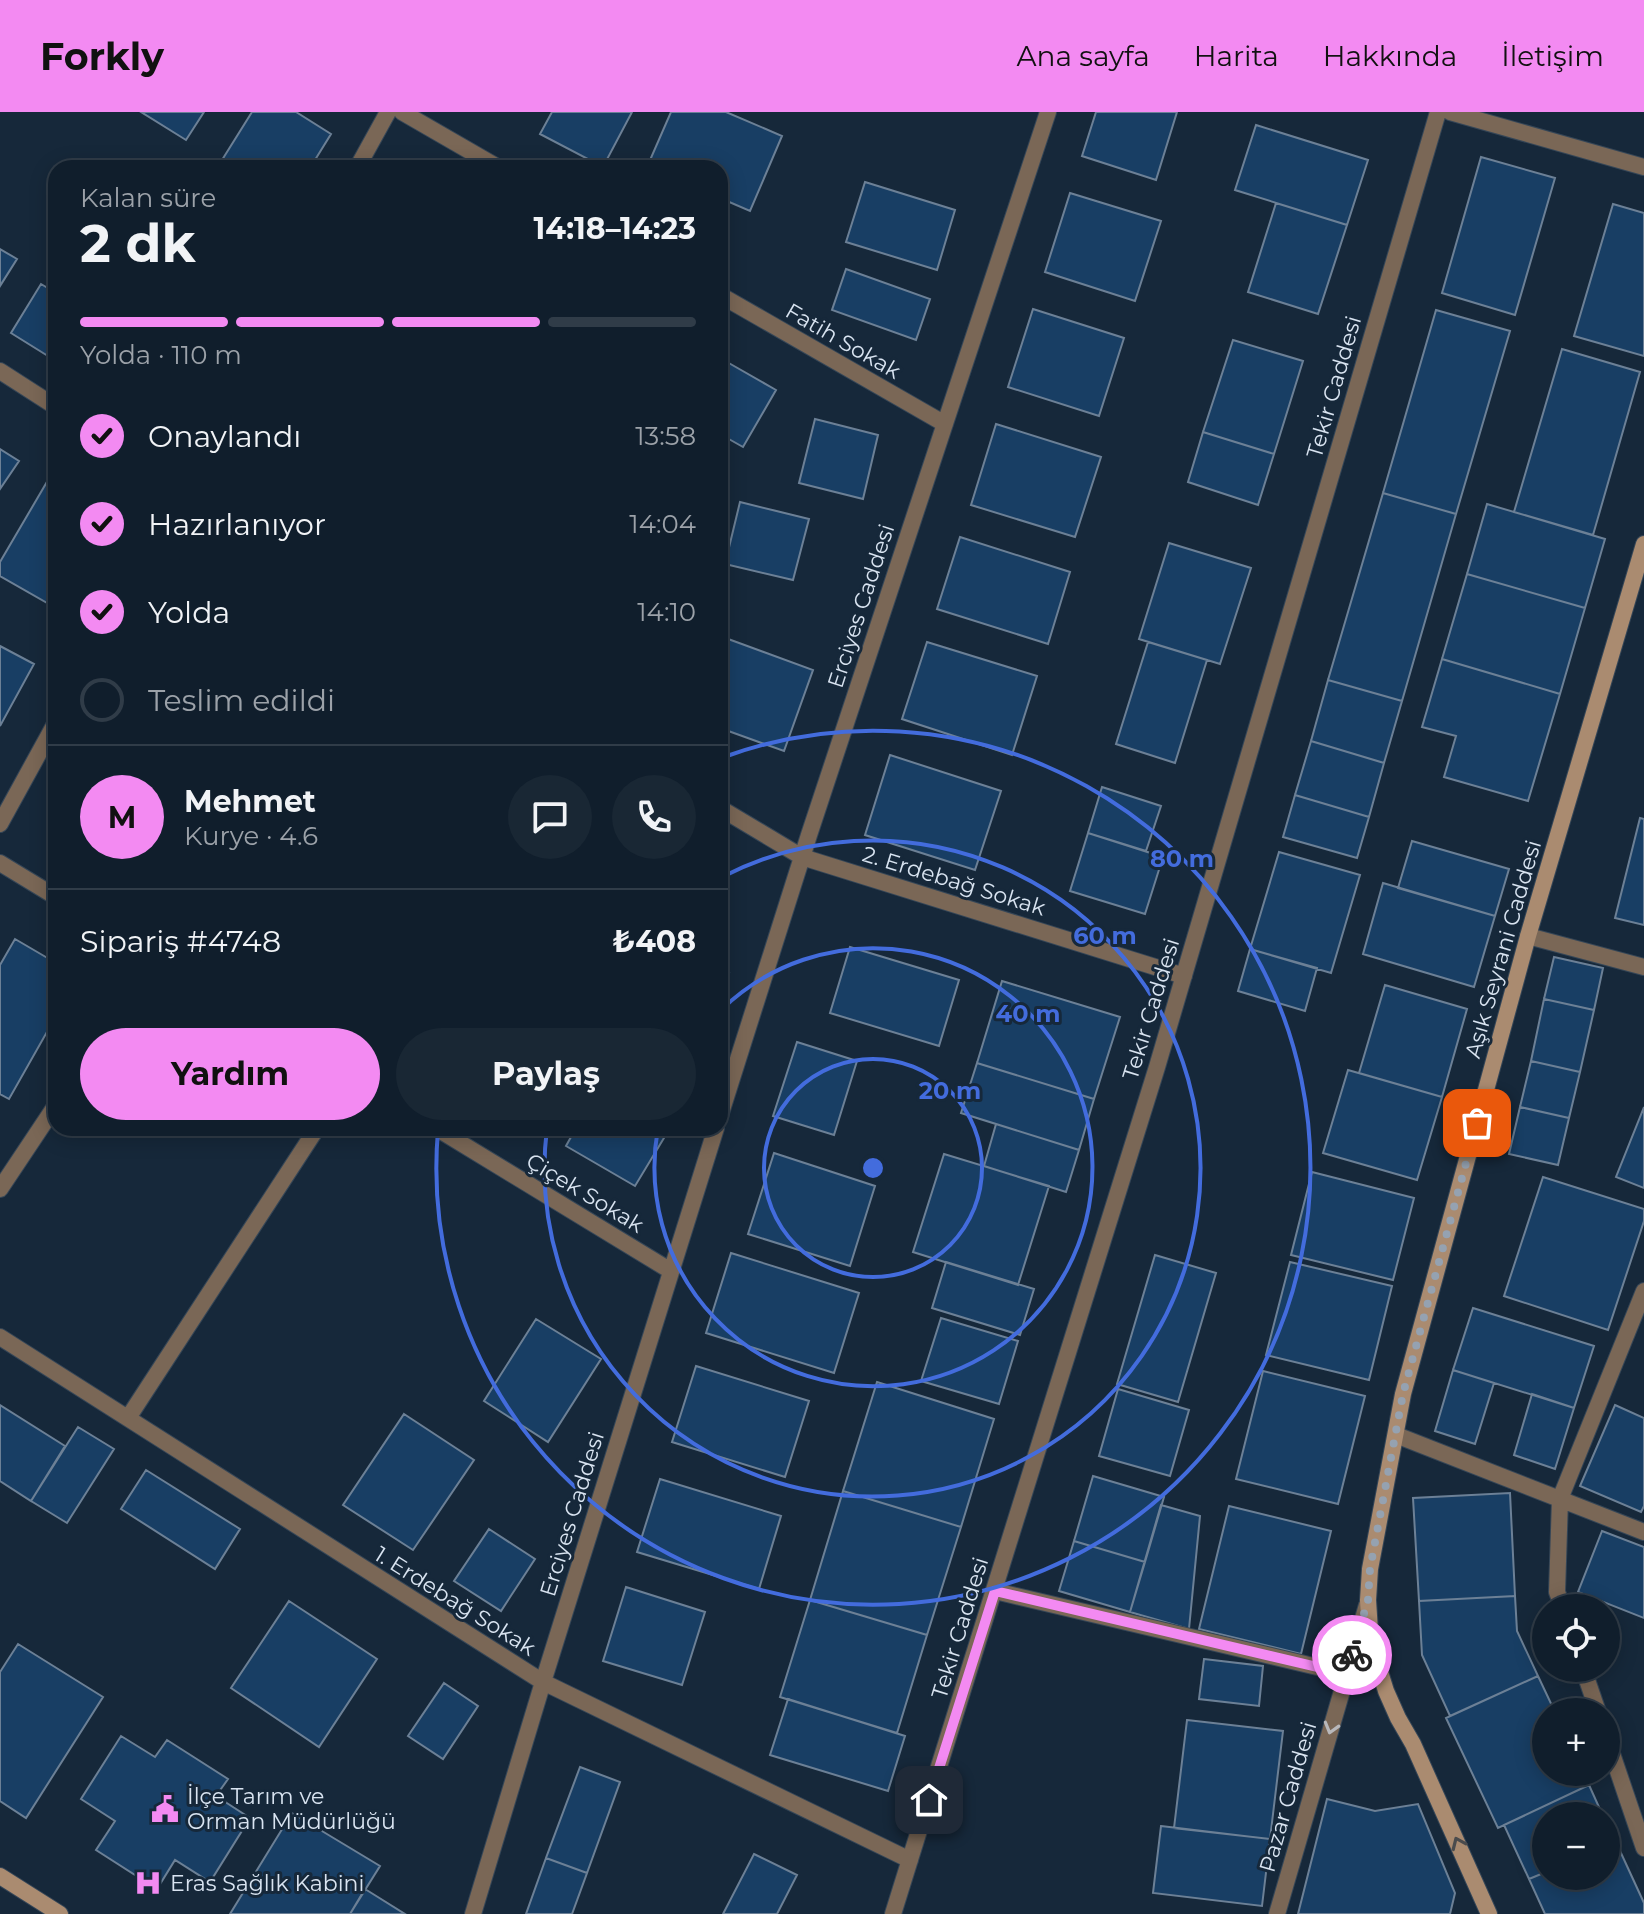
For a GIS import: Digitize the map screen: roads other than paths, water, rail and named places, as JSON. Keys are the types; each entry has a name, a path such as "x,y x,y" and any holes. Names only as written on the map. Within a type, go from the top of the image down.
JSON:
{"main road":[{"name":"Aşık Seyrani Caddesi","path":"1489,1914 1386,1691 1370,1631 1370,1569 1403,1394 1528,936 1644,544"},
{"path":"0,1876 60,1914"}],"street":[{"path":"361,160 388,112"},
{"path":"402,112 485,160"},
{"name":"Erciyes Caddesi","path":"728,1091 1048,112"},
{"name":"Tekir Caddesi","path":"893,1914 1184,976 1438,112"},
{"path":"1450,112 1644,167"},
{"name":"Fatih Sokak","path":"728,300 945,424"},
{"path":"0,371 48,402"},
{"path":"0,824 48,737"},
{"name":"2. Erdebağ Sokak","path":"728,813 802,857 1184,976"},
{"path":"0,863 48,892"},
{"path":"1528,936 1644,967"},
{"path":"0,1189 48,1117"},
{"path":"128,1418 312,1136"},
{"name":"Çiçek Sokak","path":"449,1136 671,1271"},
{"name":"Erciyes Caddesi","path":"473,1914 713,1136"},
{"path":"1558,1594 1560,1499 1644,1291"},
{"name":"1. Erdebağ Sokak","path":"0,1337 543,1682 910,1860"},
{"path":"1396,1435 1644,1532"},
{"path":"995,1591 1347,1674"},
{"name":"Pazar Caddesi","path":"1277,1914 1368,1600"},
{"path":"1620,1777 1644,1848"}],"place":[{"name":"İlçe Tarım ve Orman Müdürlüğü","path":"165,1809"},
{"name":"Eras Sağlık Kabini","path":"148,1883"}]}
